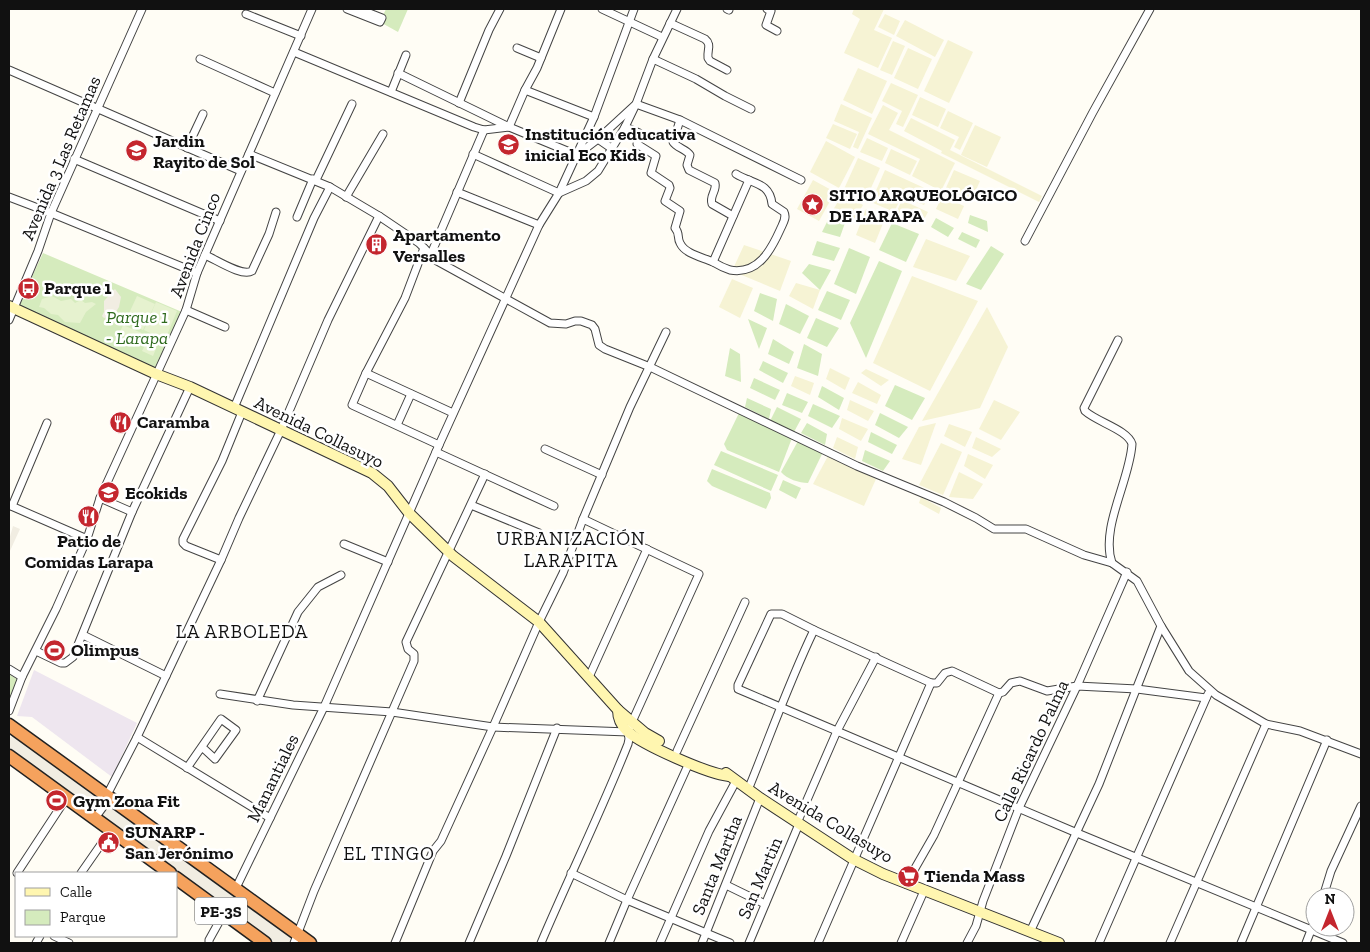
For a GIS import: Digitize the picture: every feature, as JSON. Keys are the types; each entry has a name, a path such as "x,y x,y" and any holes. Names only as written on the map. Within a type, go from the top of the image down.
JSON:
{"highway":[{"name":"PE-3S","path":"9,725 235,890 295,938 310,943"},
{"path":"9,756 169,872"},
{"name":"PE-3S","path":"178,879 265,943"}],"street":[{"name":"Avenida 3 Las Retamas","path":"9,320 12,307 38,251 51,213 74,159 142,9"},
{"name":"Avenida Cinco","path":"9,711 22,677 36,651 87,538 100,498 186,310 197,273 312,9"},
{"path":"347,9 380,22 382,18 359,9"},
{"path":"459,103 489,30 500,9"},
{"path":"509,126 541,58 561,9"},
{"path":"602,9 662,37"},
{"name":"Manantiales","path":"235,890 324,706 453,413 539,225 559,192 577,155 594,117 634,9"},
{"path":"473,154 559,192 586,180 598,171 625,127 662,37 677,9"},
{"path":"767,9 771,13 766,25 777,31"},
{"path":"1025,241 1092,112 1150,9"},
{"path":"246,14 300,36"},
{"path":"670,23 709,43 708,58 727,70"},
{"path":"516,48 541,58"},
{"path":"294,52 484,130 509,126"},
{"path":"391,92 406,55"},
{"path":"200,60 275,93"},
{"path":"653,60 696,79 751,109"},
{"path":"9,70 241,171"},
{"path":"398,73 509,126 577,155 598,139 636,104"},
{"path":"525,90 594,117"},
{"path":"297,217 352,104"},
{"path":"636,104 680,120 801,180"},
{"path":"187,148 203,114"},
{"path":"680,120 673,142 675,145 688,151 690,155 687,165 689,170 715,183 716,186 711,198 712,204 733,216"},
{"path":"625,127 639,133 637,144 656,156 651,173 669,185 665,202 680,211 675,228 684,250 731,270 752,267 771,250 786,214 772,204 772,198 767,188 736,174"},
{"path":"431,254 484,130"},
{"path":"346,197 383,134"},
{"path":"598,139 611,148"},
{"path":"249,154 330,187 379,216 424,248 437,261 550,323 566,324 581,321 592,325 595,329 599,345 650,367 857,466 944,502 994,529 1026,529 1084,555 1112,563 1137,581 1161,626 1189,670 1216,695 1266,724 1300,731 1361,754"},
{"path":"74,159 220,221"},
{"path":"713,262 749,180"},
{"path":"221,560 186,546 183,543 184,539 222,461 238,410 314,218 330,187"},
{"path":"457,192 539,225"},
{"path":"9,197 197,273"},
{"path":"206,255 242,272 249,273 252,271 269,234 276,212"},
{"path":"95,818 103,807 107,795 137,737 221,560 239,518 282,430 328,320 379,216"},
{"path":"424,248 405,298 366,373 352,405 397,425 485,474 554,506"},
{"name":"Avenida Collasuyo","path":"12,307 156,374 190,387 372,473 388,486 410,513 448,551 538,622 618,710 649,736 683,757"},
{"path":"186,310 225,327"},
{"path":"395,943 433,851 441,841 538,622 563,573 583,519 630,407 666,332"},
{"path":"1112,563 1108,546 1110,531 1132,444 1128,436 1090,416 1084,408 1118,340"},
{"path":"366,373 453,413"},
{"path":"36,651 56,662 65,663 73,657 132,512 190,387"},
{"path":"397,425 411,394"},
{"path":"47,423 10,505 87,538"},
{"path":"545,449 602,475"},
{"path":"295,938 414,661 414,654 408,649 406,642 485,474"},
{"path":"100,498 132,512"},
{"path":"471,505 539,533"},
{"path":"220,694 293,705 392,712 493,727 628,732 636,725 700,574 583,519"},
{"path":"344,544 388,562"},
{"path":"589,677 647,549"},
{"name":"Calle Ricardo Palma","path":"968,943 1019,808 1077,686 1127,572"},
{"path":"257,701 298,612 318,587 341,575"},
{"path":"609,943 745,602"},
{"path":"998,693 952,671 945,672 937,683 931,683 782,614 771,614 738,685 739,691 1305,927"},
{"path":"1030,932 1099,784 1161,626"},
{"path":"748,790 791,679 814,630"},
{"path":"83,635 166,676"},
{"name":"San Martin","path":"749,943 837,731 876,657"},
{"path":"9,669 22,677"},
{"path":"906,884 934,835 998,693 1002,692 1011,683 1020,681 1047,691 1077,686 1137,689 1206,698"},
{"path":"818,943 931,683"},
{"path":"1100,943 1209,689"},
{"name":"Avenida Collasuyo","path":"618,710 621,723 628,732 639,739 733,779 853,859 906,884 1030,932 1040,940 1059,943"},
{"path":"188,768 202,747 221,719 236,730 215,759 202,747"},
{"path":"1170,943 1198,883 1266,724"},
{"path":"468,943 506,856 557,728"},
{"path":"540,943 608,795 630,739 628,732"},
{"path":"137,737 270,818"},
{"path":"1241,943 1326,740"},
{"path":"660,943 733,779"},
{"path":"18,872 67,797"},
{"name":"Santa Martha","path":"702,943 760,798"},
{"path":"1325,887 1361,806"},
{"path":"82,872 112,830"},
{"path":"571,873 627,900 730,943"},
{"path":"726,886 765,904"},
{"path":"901,943 924,891"},
{"path":"209,943 224,913"},
{"path":"56,937 69,943"},
{"path":"1329,937 1343,943"}],"shaded area":[{"path":"854,9 884,9 874,30 892,38 878,68 844,53 860,19 852,14"},
{"path":"885,14 900,21 894,35 878,27"},
{"path":"905,20 944,40 935,57 896,36"},
{"path":"948,40 973,52 949,103 924,91"},
{"path":"893,41 905,46 892,75 880,70"},
{"path":"908,48 932,59 918,89 894,78"},
{"path":"858,68 887,81 872,114 843,100"},
{"path":"891,83 918,95 903,127 896,124 902,111 882,101"},
{"path":"920,97 946,109 938,127 912,115"},
{"path":"841,104 872,118 858,149 853,147 859,132 834,121"},
{"path":"883,105 898,113 889,130 955,163 941,191 912,176 920,159 868,134"},
{"path":"948,111 973,123 960,150 954,147 959,137 940,128"},
{"path":"911,118 955,140 950,150 1042,196 1039,202 941,153 942,151 904,131"},
{"path":"833,124 857,134 850,149 826,138"},
{"path":"975,125 1001,137 987,167 961,155"},
{"path":"867,138 888,148 882,161 860,152"},
{"path":"826,141 855,157 839,188 810,172"},
{"path":"891,149 917,161 910,175 885,163"},
{"path":"858,158 880,168 866,199 844,189"},
{"path":"885,170 931,191 924,205 902,196 894,212 871,202"},
{"path":"954,170 980,181 971,201 945,190"},
{"path":"813,180 835,192 819,221 797,209"},
{"path":"843,193 863,205 853,222 833,210"},
{"path":"942,196 964,206 958,219 936,209"},
{"path":"902,200 928,212 921,225 896,213"},
{"path":"866,209 886,216 875,243 856,235"},
{"path":"926,239 970,256 956,281 913,267"},
{"path":"744,245 791,261 780,291 732,271"},
{"path":"912,276 978,301 930,391 873,363"},
{"path":"732,279 753,288 740,318 719,307"},
{"path":"796,283 820,290 813,309 789,296"},
{"path":"115,289 121,297 119,307 114,315 104,318 102,316 104,301"},
{"path":"987,307 1008,347 980,408 922,421"},
{"path":"830,368 850,378 845,390 826,379"},
{"path":"866,369 889,380 881,386 861,373"},
{"path":"795,376 814,383 810,395 791,386"},
{"path":"858,382 881,395 877,404 852,393"},
{"path":"850,400 874,411 868,421 847,410"},
{"path":"994,400 1020,412 1001,440 979,429"},
{"path":"842,418 868,429 861,441 839,429"},
{"path":"936,423 921,465 902,459 919,427"},
{"path":"949,424 972,432 965,447 944,436"},
{"path":"837,437 858,447 855,459 833,448"},
{"path":"976,437 1001,449 992,457 972,448"},
{"path":"941,443 962,452 943,495 919,485"},
{"path":"968,454 993,465 985,479 964,466"},
{"path":"828,456 876,479 864,506 813,484"},
{"path":"959,472 983,484 973,499 949,497"},
{"path":"921,497 941,508 939,514 919,503"},
{"path":"13,526 20,529 9,553 9,540"},
{"path":"34,670 137,723 112,777 32,717 17,716"},
{"path":"14,735 100,797 102,801 97,808 92,809 9,747 9,738"},
{"path":"109,806 114,807 290,937 292,939 291,943 275,943 154,855 104,817 103,814"}],"green space":[{"path":"386,9 408,9 398,32 380,22"},
{"path":"970,215 987,221 988,232 968,223"},
{"path":"936,218 954,228 948,237 931,227"},
{"path":"828,220 845,223 840,237 822,232"},
{"path":"892,223 919,234 906,262 879,250"},
{"path":"962,232 980,240 976,248 958,239"},
{"path":"817,241 840,248 834,261 812,255"},
{"path":"991,246 1004,254 981,290 966,284"},
{"path":"849,248 870,257 856,294 834,284"},
{"name":"Parque 1 - Larapa","path":"43,253 182,312 155,369 19,306"},
{"path":"879,261 902,271 866,358 850,323"},
{"path":"809,264 831,270 820,290 802,273"},
{"path":"827,291 850,300 841,320 818,310"},
{"path":"760,293 777,299 773,321 754,311"},
{"path":"52,296 61,301 71,299 75,303 81,300 85,303 92,302 96,304 86,312 80,323 65,322 58,315 51,314 44,308 39,307 42,299"},
{"path":"137,296 155,304 143,330 125,322"},
{"path":"156,302 177,311 165,340 144,330"},
{"path":"786,304 809,316 800,334 779,324"},
{"path":"816,318 839,328 827,347 807,338"},
{"path":"748,319 767,328 759,349"},
{"path":"123,325 144,334 140,343 119,334"},
{"path":"150,335 160,339 153,356 142,351"},
{"path":"773,339 794,352 789,364 768,354"},
{"path":"804,344 822,354 818,376 797,368"},
{"path":"730,348 740,354 741,382 725,376"},
{"path":"763,361 788,373 783,383 759,370"},
{"path":"754,378 780,390 775,400 750,388"},
{"path":"895,385 925,398 912,420 885,406"},
{"path":"822,386 844,398 839,410 818,397"},
{"path":"787,393 808,402 802,413 782,405"},
{"path":"747,398 771,409 769,419 745,407"},
{"path":"813,404 840,416 832,428 808,416"},
{"path":"777,407 801,419 794,432 770,421"},
{"path":"739,413 792,438 779,472 727,450 724,444"},
{"path":"880,413 908,427 899,438 875,425"},
{"path":"807,423 827,434 825,445 801,433"},
{"path":"871,432 897,445 892,454 868,442"},
{"path":"798,441 823,452 808,483 793,480 781,472"},
{"path":"865,450 890,461 883,471 862,461"},
{"path":"721,451 778,475 771,491 714,465"},
{"path":"712,469 770,493 771,498 766,509 712,486 707,481"},
{"path":"783,480 801,488 796,499 779,490"},
{"path":"9,674 18,680 9,700"}],"place":[{"name":"Institución educativa inicial Eco Kids","path":"509,144"},
{"name":"Jardin Rayito de Sol","path":"137,151"},
{"name":"SITIO ARQUEOLÓGICO DE LARAPA","path":"813,205"},
{"name":"Apartamento Versalles","path":"377,245"},
{"name":"Parque 1","path":"28,288"},
{"name":"Caramba","path":"121,422"},
{"name":"Ecokids","path":"109,493"},
{"name":"Patio de Comidas Larapa","path":"89,516"},
{"name":"Olimpus","path":"55,650"},
{"name":"Gym Zona Fit","path":"57,801"},
{"name":"SUNARP - San Jerónimo","path":"109,842"},
{"name":"Tienda Mass","path":"908,876"}],"district":[{"name":"URBANIZACIÓN LARAPITA","path":"571,549"},
{"name":"LA ARBOLEDA","path":"242,631"},
{"name":"EL TINGO","path":"389,853"}]}
